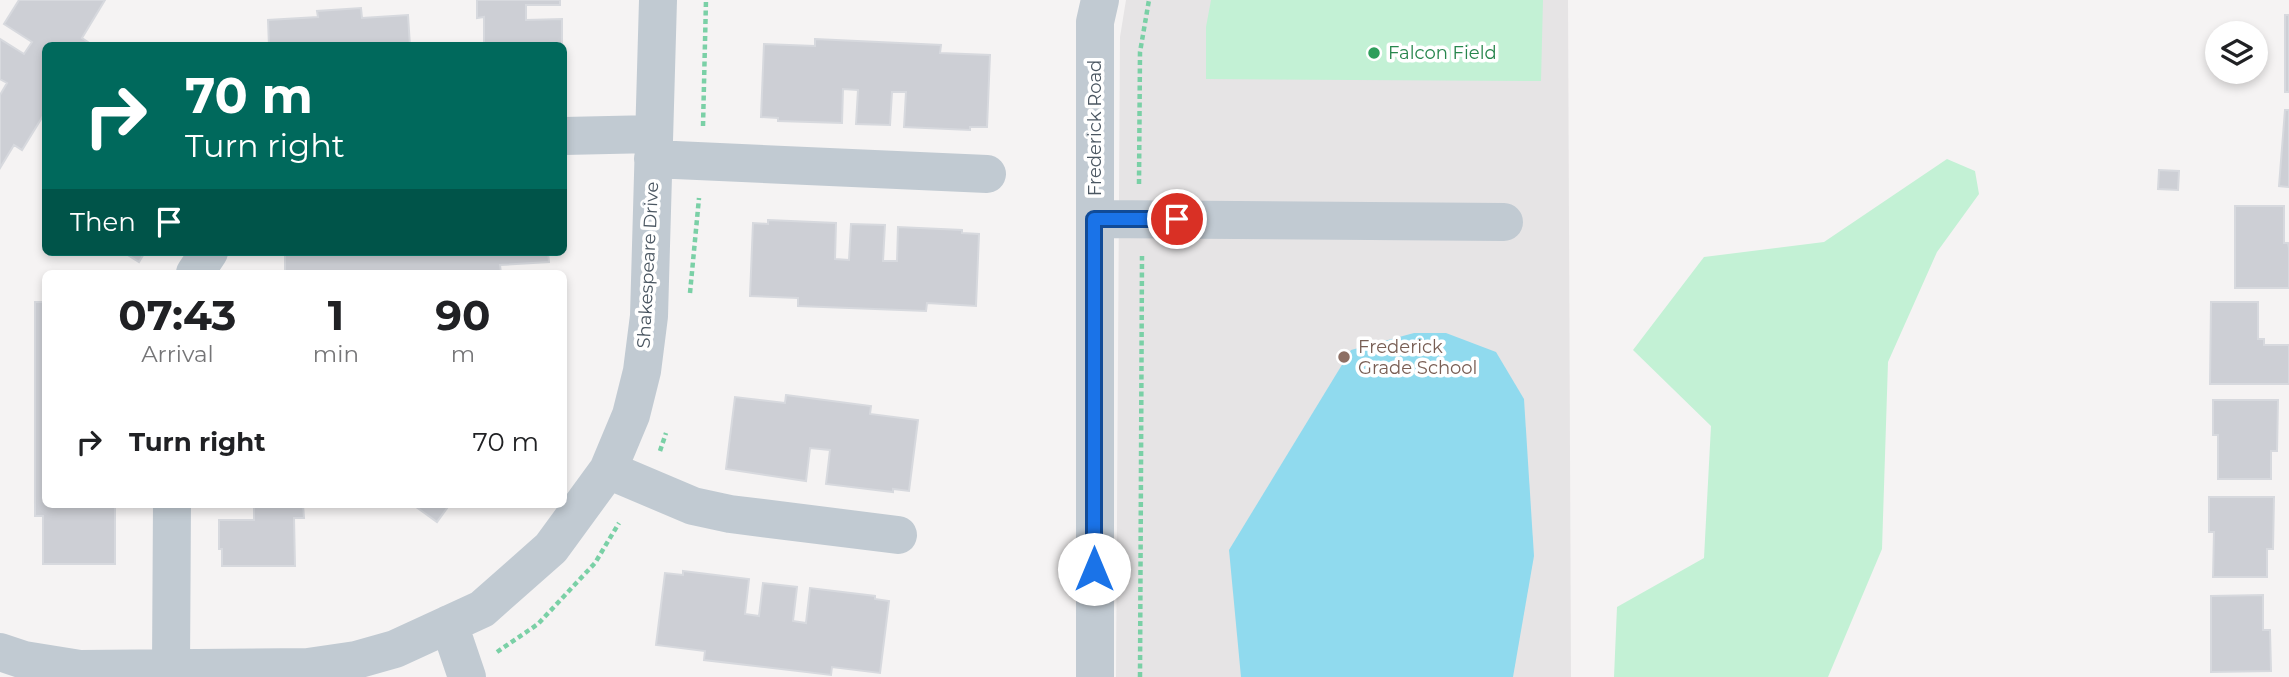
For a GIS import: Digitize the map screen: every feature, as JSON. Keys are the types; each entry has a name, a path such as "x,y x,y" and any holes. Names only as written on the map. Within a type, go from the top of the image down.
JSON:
{"street":[{"name":"Shakespeare Drive","path":"0,652 24,660 80,669 308,667 356,660 395,649 482,609 551,548 608,470 631,415 642,370 649,316 658,0"},
{"name":"Frederick Road","path":"1094,677 1094,22 1100,0"},
{"path":"567,136 988,174"},
{"path":"1094,219 1504,222"},
{"path":"608,470 693,506 898,535"},
{"path":"171,667 172,508"},
{"path":"449,624 467,677"}],"path":[{"path":"1140,677 1140,52 1149,0"}],"shaded area":[{"name":"Frederick Grade School","path":"1126,0 1568,0 1571,677 1116,677 1120,37"}],"green space":[{"name":"Falcon Field","path":"1211,0 1543,0 1541,81 1206,79 1206,27"},
{"path":"1947,159 1975,171 1979,194 1937,252 1888,362 1882,549 1828,677 1614,677 1617,607 1704,558 1711,426 1633,350 1704,257 1824,242"}],"water":[{"path":"1414,333 1446,333 1496,352 1524,399 1534,556 1513,677 1241,677 1229,550 1351,350"}],"building":[{"path":"19,0 105,0 82,38 88,42 42,42 42,118 22,150 14,145 0,168 0,95 7,83 0,79 0,39 24,54 32,42 4,24"},
{"path":"477,0 560,0 560,5 526,5 526,20 562,19 562,42 484,42 484,17 477,18"},
{"path":"361,8 362,18 408,15 410,42 269,42 268,20 318,17 317,11"},
{"path":"2285,15 2289,15 2289,92 2285,92"},
{"path":"815,39 941,45 940,53 990,55 987,127 970,127 970,130 904,127 906,92 892,92 890,125 856,124 858,90 843,89 842,123 778,121 778,118 761,117 764,44 815,46"},
{"path":"2285,110 2289,110 2289,187 2279,186"},
{"path":"2159,170 2179,171 2178,190 2158,189"},
{"path":"2235,206 2284,206 2284,243 2288,243 2289,248 2289,288 2235,288"},
{"path":"768,220 836,223 835,259 849,260 851,224 885,225 883,261 897,261 898,227 962,230 962,233 979,234 976,306 927,303 926,311 798,306 798,298 750,296 753,223 768,224"},
{"path":"129,256 143,256 139,262"},
{"path":"285,256 548,256 549,262 500,265 501,270 285,270"},
{"path":"35,302 42,302 42,508 115,508 115,564 43,564 43,516 35,516"},
{"path":"2211,302 2258,302 2258,339 2264,339 2264,345 2289,345 2289,384 2210,384"},
{"path":"786,395 871,406 870,414 918,420 909,491 893,489 893,492 826,484 830,450 810,448 806,481 726,469 735,397 785,403"},
{"path":"2213,400 2278,400 2277,451 2271,451 2271,479 2218,479 2218,435 2213,435"},
{"path":"2209,497 2274,497 2273,549 2267,549 2267,577 2213,577 2214,532 2209,532"},
{"path":"254,508 303,508 304,518 294,518 295,566 222,566 219,520 254,520"},
{"path":"418,508 447,508 437,522"},
{"path":"683,571 749,579 745,614 759,616 763,583 797,587 793,621 806,623 810,588 875,596 875,599 889,601 880,673 832,667 831,675 704,660 705,651 656,645 665,573 683,575"},
{"path":"2263,595 2263,630 2270,630 2271,671 2211,672 2211,596"}],"place":[{"name":"Falcon Field","path":"1374,53"},
{"name":"Frederick Grade School","path":"1344,357"}],"route":[{"path":"1094,569 1094,219 1177,219"}]}
